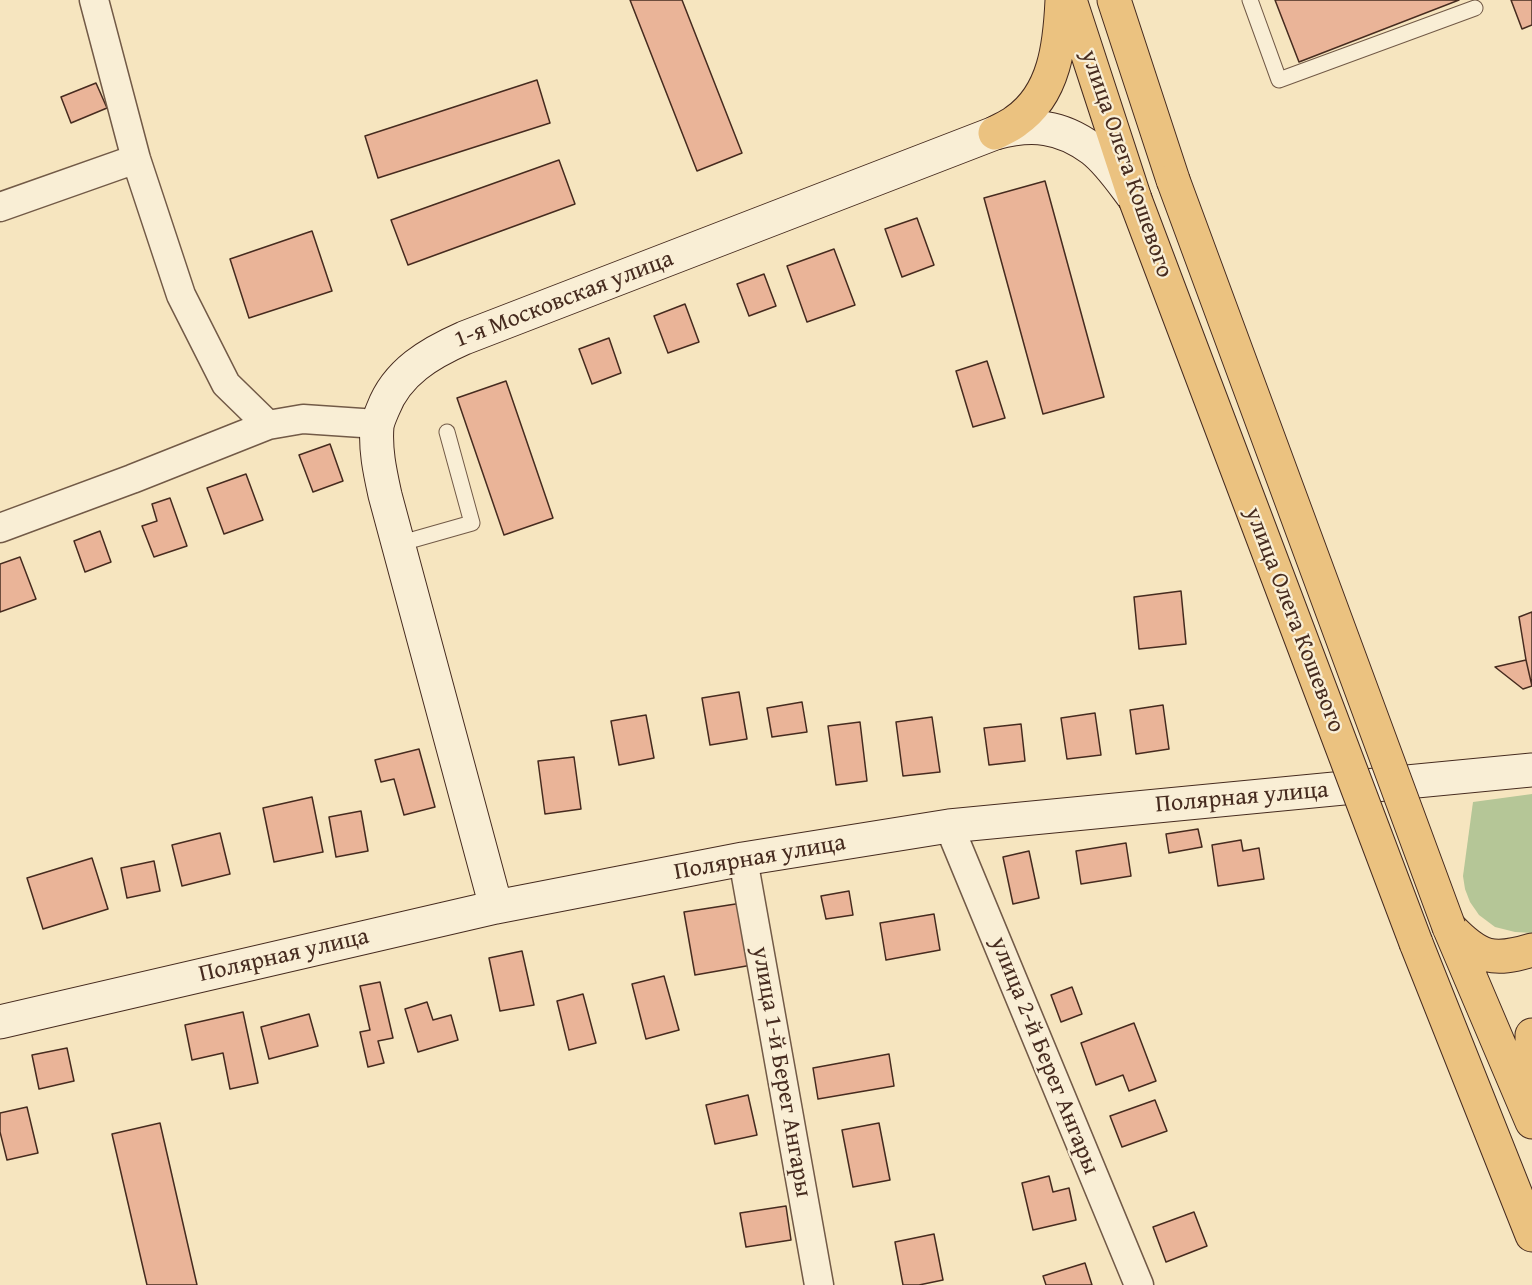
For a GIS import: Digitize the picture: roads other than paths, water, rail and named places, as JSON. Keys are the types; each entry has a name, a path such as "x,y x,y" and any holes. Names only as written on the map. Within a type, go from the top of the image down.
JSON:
{"main road":[{"path":"996,132 1016,121 1032,107 1043,92 1057,52 1062,0"},
{"name":"улица Олега Кошевого","path":"1070,0 1135,199 1416,943 1532,1235"},
{"name":"улица Олега Кошевого","path":"1114,0 1173,180 1449,927 1532,1122"},
{"name":"1-я Московская улица","path":"377,424 388,396 409,370 440,349 996,132 1016,127 1036,127 1055,130 1074,138 1093,150 1109,166 1135,199"},
{"path":"377,424 377,461 496,907"},
{"name":"Полярная улица","path":"0,1022 496,907 743,858 949,826 1532,770"},
{"path":"1449,927 1465,944 1478,953 1503,956 1532,950"},
{"path":"1532,1035 1532,1074"}],"street":[{"path":"93,0 136,159 181,295 226,384 268,425"},
{"path":"0,207 136,159"},
{"path":"0,528 268,425 303,419 377,424"},
{"name":"улица 2-й Берег Ангары","path":"949,826 1139,1285"},
{"name":"улица 1-й Берег Ангары","path":"743,858 819,1285"}],"lane":[{"path":"1250,0 1279,80 1475,8"},
{"path":"398,544 472,523 447,432"}]}
